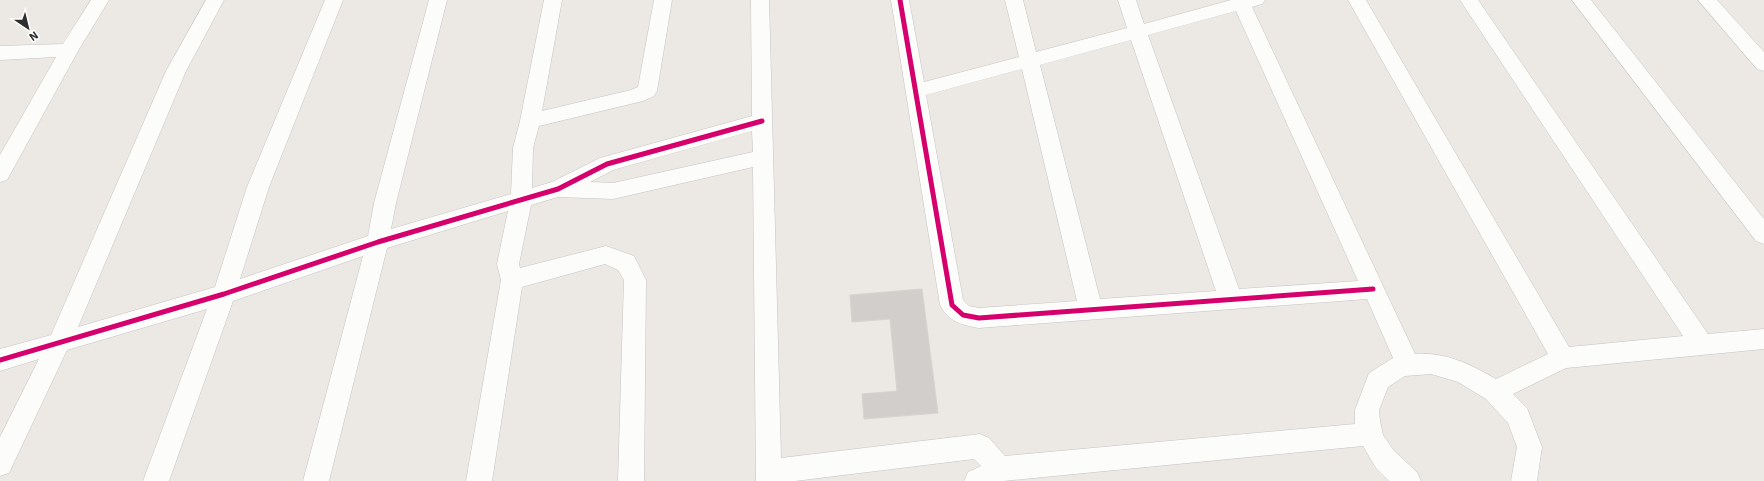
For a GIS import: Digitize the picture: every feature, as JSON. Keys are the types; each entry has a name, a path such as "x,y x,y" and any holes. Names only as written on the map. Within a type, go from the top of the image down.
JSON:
{"street":[{"path":"0,174 8,146 100,0"},
{"path":"0,464 60,341 176,71 215,0"},
{"path":"156,481 224,294 258,187 334,0"},
{"path":"316,481 378,242 385,203 438,0"},
{"path":"478,481 512,280 508,264 522,199 523,148 530,121 553,0"},
{"path":"530,121 636,96 647,91 663,0"},
{"path":"760,0 769,476 980,446 999,469"},
{"path":"900,0 952,305 963,315 979,318 1373,289"},
{"path":"1014,0 1091,310"},
{"path":"1127,0 1231,300"},
{"path":"1357,0 1563,358"},
{"path":"1469,0 1702,345"},
{"path":"1581,0 1764,235"},
{"path":"1707,0 1764,64"},
{"path":"916,91 1138,32 1246,1 1373,289 1408,364"},
{"path":"0,53 69,50"},
{"path":"0,360 60,341 224,294 378,242 558,189 607,164 762,121"},
{"path":"558,189 613,191 763,157"},
{"path":"512,280 606,255 626,263 635,280 631,481"},
{"path":"1495,390 1563,358 1764,340"},
{"path":"1408,481 1397,472 1381,454 1371,434 1366,415 1368,397 1376,382 1390,370 1408,364 1429,362 1452,367 1474,376 1495,390 1512,408 1524,428 1530,449 1529,468 1524,481"},
{"path":"977,481 983,480 999,469 1371,434"}],"building":[{"path":"922,289 938,413 864,419 862,394 897,391 890,319 852,322 850,295"}],"cycle path":[{"path":"900,0 952,305 963,315 979,318 1373,289"},
{"path":"0,360 224,294 378,242 558,189 607,164 762,121"}]}
